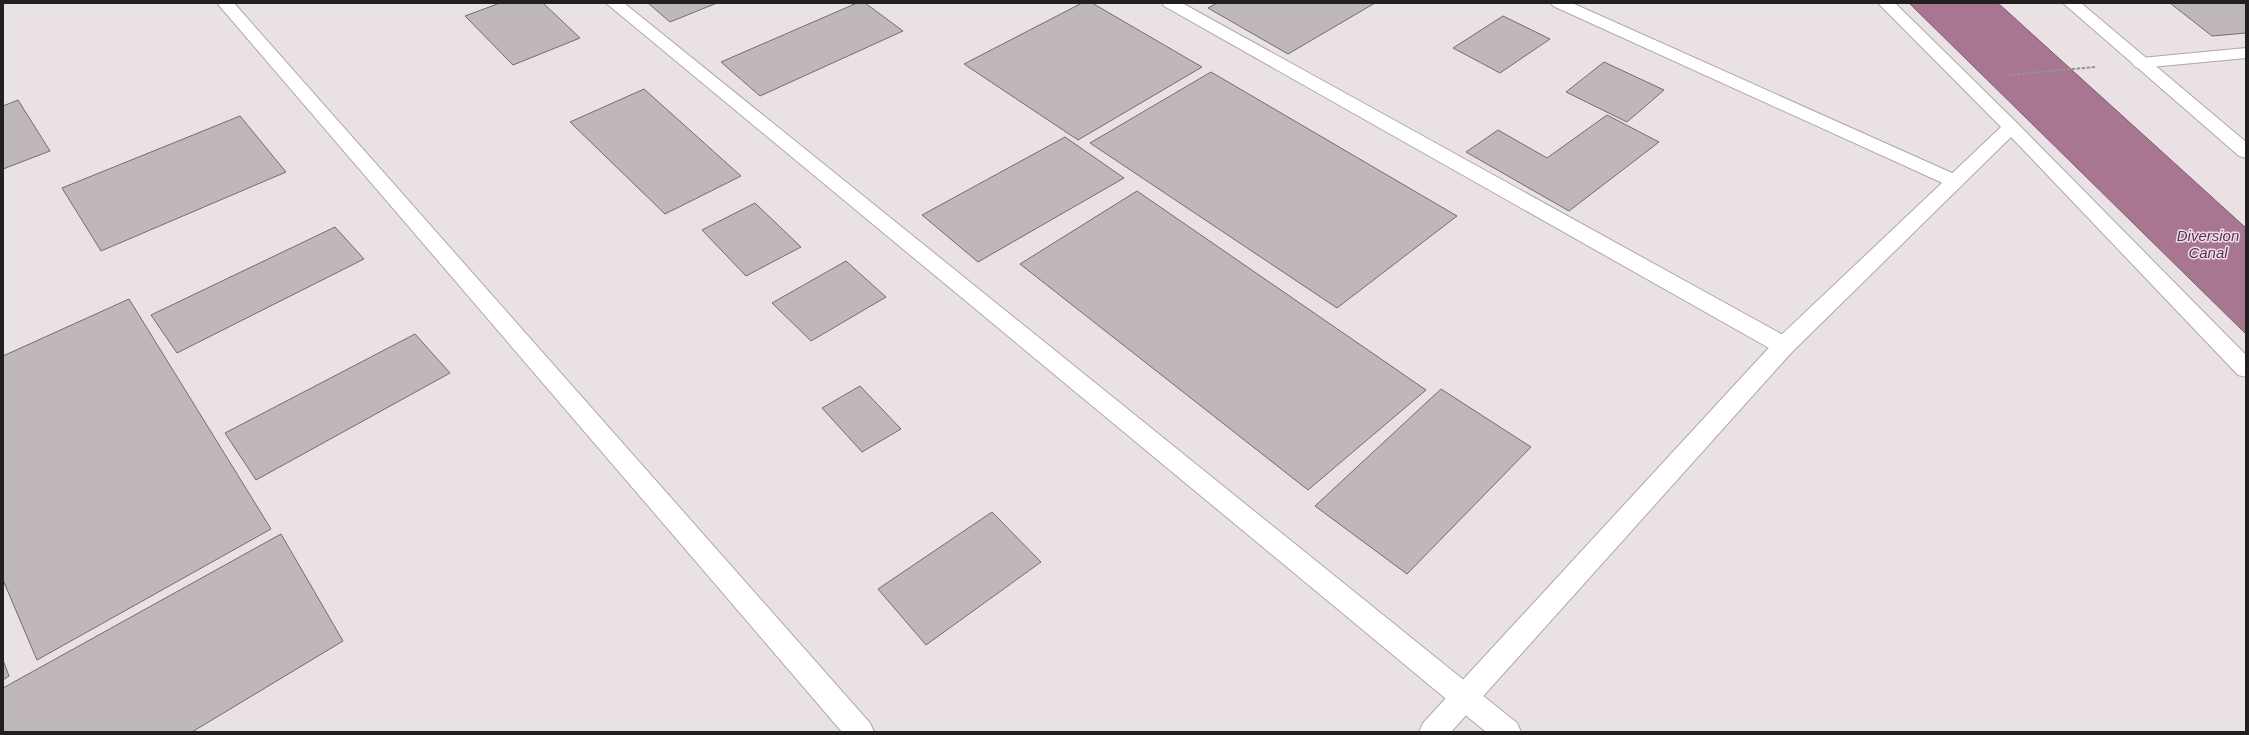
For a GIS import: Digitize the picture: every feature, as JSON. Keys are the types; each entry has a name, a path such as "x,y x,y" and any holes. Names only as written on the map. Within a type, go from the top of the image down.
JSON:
{"street":[{"path":"224,3 860,732"},
{"path":"614,3 1507,732"},
{"path":"1170,3 1784,346"},
{"path":"1559,3 1954,181"},
{"path":"1886,3 2011,127 2246,369"},
{"path":"2071,3 2246,152"},
{"path":"2141,63 2246,53"},
{"path":"1433,732 1784,346 2011,127"}],"path":[{"path":"2001,76 2098,67"}],"water":[{"name":"Diversion Canal","path":"1909,3 1998,3 2246,228 2246,334"}],"building":[{"path":"500,3 543,3 580,38 513,65 465,16"},
{"path":"648,3 717,3 670,22"},
{"path":"857,3 865,3 903,31 760,96 721,62"},
{"path":"1082,3 1092,3 1202,67 1078,140 964,64"},
{"path":"1217,3 1375,3 1288,54 1208,8"},
{"path":"2170,3 2246,3 2246,33 2212,36"},
{"path":"1503,16 1550,39 1500,73 1453,48"},
{"path":"1604,62 1664,90 1627,122 1566,92"},
{"path":"1211,72 1457,216 1337,308 1090,143"},
{"path":"644,89 741,176 665,214 570,122"},
{"path":"18,100 50,151 3,169 3,106"},
{"path":"1607,115 1659,142 1569,211 1466,152 1498,130 1547,158"},
{"path":"240,116 286,172 101,251 62,188"},
{"path":"1065,137 1124,178 978,262 922,215"},
{"path":"1137,191 1426,390 1308,490 1020,264"},
{"path":"755,203 801,247 746,276 702,230"},
{"path":"335,227 364,259 177,353 151,315"},
{"path":"846,261 886,297 811,341 772,303"},
{"path":"129,299 271,529 37,660 3,580 3,356"},
{"path":"415,334 450,373 256,480 225,433"},
{"path":"860,386 901,429 862,452 822,408"},
{"path":"1441,389 1531,447 1407,574 1315,506"},
{"path":"992,512 1041,562 926,645 878,589"},
{"path":"281,534 343,641 192,732 3,732 3,688"},
{"path":"3,660 9,676 3,680"}]}
